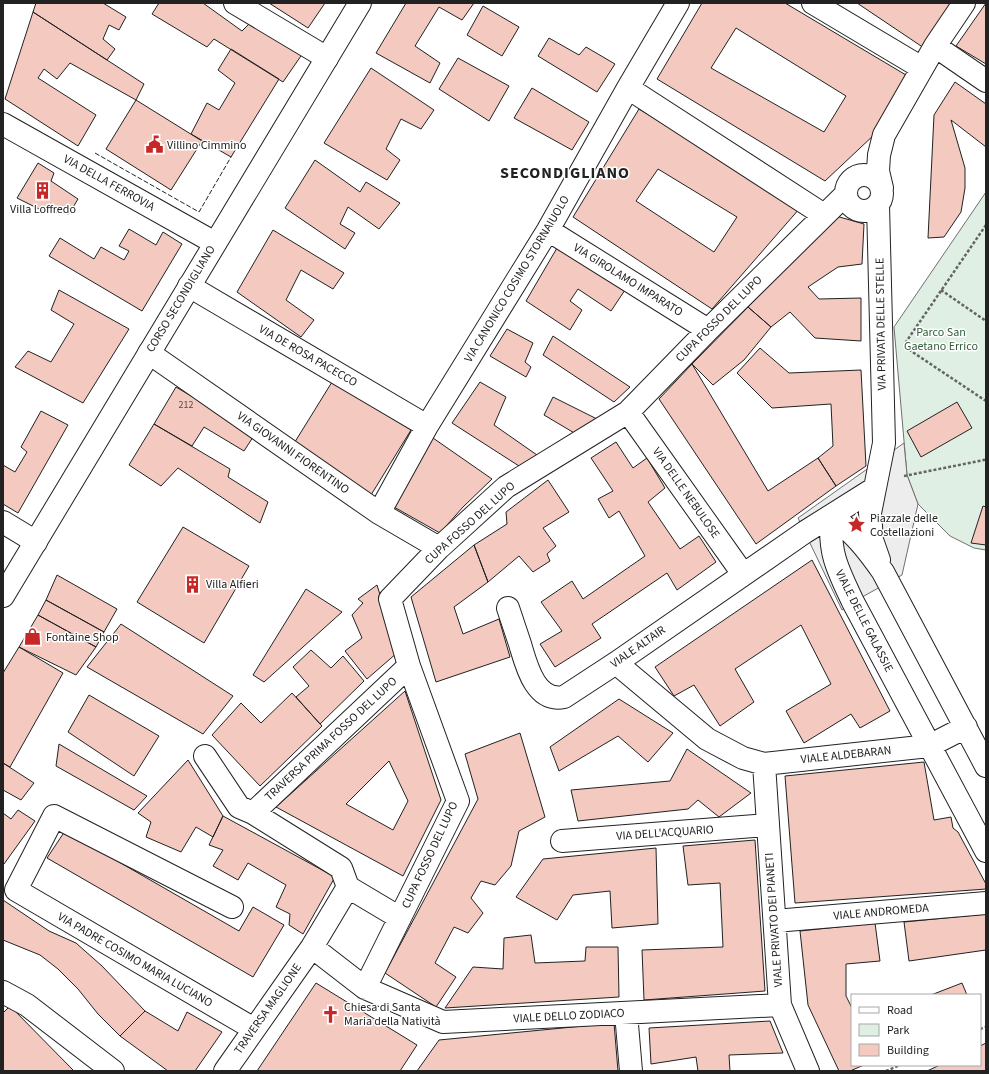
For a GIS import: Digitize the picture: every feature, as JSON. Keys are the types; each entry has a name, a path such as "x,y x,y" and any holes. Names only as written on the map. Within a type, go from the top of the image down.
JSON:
{"street":[{"path":"235,3 327,58"},
{"name":"CORSO SECONDIGLIANO","path":"3,596 360,3"},
{"name":"VIA CANONICO COSIMO STORNAIUOLO","path":"379,513 427,426 548,230 678,3"},
{"path":"813,3 922,68"},
{"path":"880,196 878,171 879,155 884,135 922,68 964,3"},
{"path":"936,46 986,81"},
{"path":"628,88 824,216"},
{"name":"VIA DELLA FERROVIA","path":"3,124 215,243"},
{"path":"864,175 875,178 879,183 880,196 873,209 861,211 855,209 851,205 846,194 850,183 858,176 864,175"},
{"name":"CUPA FOSSO DEL LUPO","path":"365,988 458,801 409,666 390,599 439,548 506,487 628,412 708,330 846,194"},
{"name":"VIA PRIVATA DELLE STELLE","path":"875,488 884,443 880,196"},
{"name":"VIA GIROLAMO IMPARATO","path":"548,230 708,330"},
{"name":"VIA DE ROSA PACECCO","path":"189,286 427,426"},
{"name":"VIA GIOVANNI FIORENTINO","path":"149,353 379,513 439,548"},
{"name":"VIA DELLE NEBULOSE","path":"628,412 743,574"},
{"path":"875,488 832,516 855,535 868,550 883,572 986,766"},
{"path":"875,488 870,513 872,540 883,572"},
{"name":"VIALE ALTAIR","path":"508,608 529,672 536,684 546,694 554,697 564,697 616,663 805,532 832,516"},
{"name":"VIALE DELLE GALASSIE","path":"832,516 830,532 837,569 929,746 986,851"},
{"path":"3,522 36,542"},
{"path":"616,663 707,739 743,758 764,764"},
{"name":"TRAVERSA PRIMA FOSSO DEL LUPO","path":"253,813 409,666"},
{"path":"929,746 966,727"},
{"name":"VIALE ALDEBARAN","path":"764,764 929,746"},
{"path":"205,756 239,808 253,813 341,868 348,887 400,918"},
{"name":"VIALE PRIVATO DEI PIANETI","path":"764,764 780,1005 808,1071"},
{"name":"VIA PADRE COSIMO MARIA LUCIANO","path":"232,907 54,816 16,890 254,1029"},
{"name":"VIA DELL'ACQUARIO","path":"562,841 768,825"},
{"name":"TRAVERSA MAGLIONE","path":"225,1071 312,946 348,887"},
{"name":"VIALE ANDROMEDA","path":"775,921 986,903"},
{"name":"VIALE DELLO ZODIACO","path":"312,946 365,988 443,1022 780,1005"},
{"path":"3,992 27,1004 113,1071"},
{"path":"626,1013 631,1071"}],"path":[{"path":"986,225 906,342 908,349 986,401"},
{"path":"942,290 986,321"},
{"path":"904,476 985,459"},
{"path":"886,1071 898,1066"}],"green space":[{"name":"Parco San Gaetano Errico","path":"986,192 986,550 974,548 950,536 918,504 907,475 894,327"}],"shaded area":[{"name":"Piazzale delle Costellazioni","path":"904,443 907,475 918,504 902,575 853,602 842,610 798,518"}],"building":[{"path":"36,3 103,3 126,17 119,30 109,25 103,39 115,49 107,60 33,12"},
{"path":"159,3 203,3 242,31 251,22 303,53 283,82 214,39 207,47 152,14"},
{"path":"269,3 325,3 308,28"},
{"path":"406,3 474,3 462,20 439,7 415,46 440,63 430,83 376,53"},
{"path":"702,3 785,3 911,78 876,133 825,181 657,79","holes":["736,28 846,96 824,132 711,68"]},
{"path":"857,3 956,3 927,50"},
{"path":"986,3 986,64 956,46"},
{"path":"483,6 519,27 502,56 467,35"},
{"path":"33,12 144,84 136,100 70,63 57,79 44,69 38,78 96,115 78,146 5,99"},
{"path":"549,38 579,55 586,47 615,64 597,92 538,56"},
{"path":"231,49 279,79 231,157 191,134 207,103 219,110 235,83 218,70"},
{"path":"458,58 509,86 489,121 439,89"},
{"path":"371,68 434,110 421,129 401,119 386,149 400,160 387,180 324,143"},
{"path":"955,82 986,104 986,147 951,120 965,168 965,188 961,212 944,237 928,238 934,115"},
{"path":"532,88 589,122 572,150 514,118"},
{"name":"Villino Cimmino","path":"136,100 202,141 171,190 106,149"},
{"path":"639,109 800,208 712,309 573,217","holes":["658,169 737,217 714,252 636,201"]},
{"path":"315,160 360,192 366,182 400,203 379,229 348,207 340,224 355,233 345,249 285,208"},
{"name":"Villa Loffredo","path":"38,163 54,173 51,181 78,199 69,214 41,210 17,198"},
{"path":"836,216 864,224 862,264 838,267 808,287 819,299 861,298 861,341 815,338 790,312 771,327 748,307"},
{"path":"129,229 156,245 163,232 182,244 142,311 49,256 60,238 94,259 101,247 124,260 129,251 119,246"},
{"path":"273,230 344,273 333,289 301,270 286,300 314,320 301,337 237,292"},
{"path":"557,248 625,290 611,311 578,289 570,301 582,310 570,330 526,301"},
{"path":"59,290 129,329 83,403 15,367 28,351 51,362 74,324 51,310"},
{"path":"748,307 771,327 744,360 713,385 692,364"},
{"path":"507,329 533,343 525,362 531,367 526,377 490,356"},
{"path":"553,336 630,387 614,402 543,355"},
{"path":"760,348 789,373 861,370 866,466 836,486 818,458 833,446 831,404 772,408 737,373"},
{"path":"692,364 768,491 818,458 836,486 756,544 659,399"},
{"path":"332,382 411,430 371,495 293,445"},
{"path":"480,382 506,397 494,425 537,455 519,466 452,423"},
{"path":"176,387 255,434 244,451 204,427 192,446 154,424"},
{"path":"553,397 597,419 576,434 544,415"},
{"path":"957,402 972,428 921,457 907,431"},
{"path":"41,411 68,425 18,513 3,504 3,465 15,472 27,452 21,447"},
{"path":"154,424 230,469 228,477 268,502 260,523 178,468 161,486 129,465"},
{"path":"433,438 492,479 463,507 440,533 394,507"},
{"path":"616,442 633,468 647,458 665,488 648,502 680,549 699,536 716,562 677,590 667,573 592,624 601,638 555,667 540,644 562,631 541,602 572,581 583,599 645,556 619,511 609,518 598,499 613,491 591,458"},
{"path":"548,480 569,512 543,528 556,546 547,554 550,561 533,572 519,556 488,582 474,545 507,524 506,512"},
{"path":"983,506 986,507 986,545 971,543"},
{"name":"Villa Alfieri","path":"183,527 249,566 204,643 137,602"},
{"path":"474,545 488,582 454,607 463,634 499,619 510,657 436,682 411,597"},
{"path":"812,560 890,711 860,728 851,714 804,743 786,711 831,684 801,625 735,669 754,702 720,726 694,685 674,696 655,667"},
{"path":"57,575 117,609 104,632 46,600"},
{"path":"377,585 398,652 367,679 345,651 362,638 352,615 363,603 358,599"},
{"path":"306,589 342,612 264,682 253,675"},
{"path":"46,600 104,632 96,647 38,615"},
{"path":"38,615 96,647 76,675 19,647"},
{"path":"121,624 233,696 203,734 87,667"},
{"path":"19,647 63,673 10,767 3,763 3,673"},
{"path":"311,650 331,668 343,656 364,681 320,724 296,697 309,686 293,667"},
{"path":"405,691 441,800 403,876 276,807","holes":["389,761 408,801 393,830 346,804"]},
{"path":"292,693 322,726 260,786 212,735 241,703 261,723"},
{"path":"89,695 159,736 134,776 68,732"},
{"path":"619,699 673,733 648,762 618,736 559,771 550,747"},
{"path":"520,733 545,817 519,831 511,866 495,885 481,881 471,898 483,913 468,933 454,927 435,963 456,977 436,1007 385,973 478,799 465,754"},
{"path":"59,744 147,796 134,810 56,766"},
{"path":"687,749 751,793 719,817 698,800 688,809 578,821 571,790 670,781"},
{"path":"188,760 223,816 213,837 196,827 181,852 146,837 151,822 138,813"},
{"path":"924,762 934,820 951,817 953,828 958,832 986,884 986,889 795,903 785,776"},
{"path":"3,763 34,783 21,800 3,790"},
{"path":"18,810 35,821 4,864 3,813 11,819"},
{"path":"223,816 335,877 303,934 289,925 290,914 276,907 286,885 248,863 238,880 213,866 223,850 209,845"},
{"path":"65,831 239,931 253,907 284,925 253,977 47,858"},
{"path":"755,840 765,991 644,1000 642,950 723,947 720,883 688,885 683,846"},
{"path":"656,848 658,924 612,928 610,891 573,895 557,920 516,897 543,859"},
{"path":"3,900 49,931 76,943 102,966 145,1011 120,1036 98,1014 78,989 58,969 40,955 3,940"},
{"path":"986,914 986,950 909,961 904,922"},
{"path":"875,923 880,961 846,964 846,996 851,1006 851,1066 862,1066 850,1071 839,1071 808,1005 800,931"},
{"path":"531,935 535,963 585,961 586,947 618,947 619,997 445,1008 473,967 503,969 504,938"},
{"name":"Chiesa di Santa Maria della Natività","path":"316,983 417,1045 400,1071 257,1071"},
{"path":"962,983 967,994 934,994"},
{"path":"10,1006 74,1071 3,1071 3,1013"},
{"path":"145,1011 178,1031 187,1012 222,1032 195,1071 168,1071 120,1036"},
{"path":"770,1021 783,1053 729,1055 730,1071 698,1071 696,1057 651,1064 649,1028"},
{"path":"614,1023 618,1071 417,1071 439,1040"},
{"path":"986,1043 986,1071 927,1071 938,1066 981,1066 981,1046"}],"fence":[{"path":"95,153 199,212 231,157"}],"place":[{"name":"Villino Cimmino","path":"154,145"},
{"name":"Villa Loffredo","path":"43,190"},
{"name":"Piazzale delle Costellazioni","path":"857,525"},
{"name":"Villa Alfieri","path":"193,584"},
{"name":"Fontaine Shop","path":"33,637"},
{"name":"Chiesa di Santa Maria della Natività","path":"331,1014"}],"district":[{"name":"SECONDIGLIANO","path":"565,173"}]}
